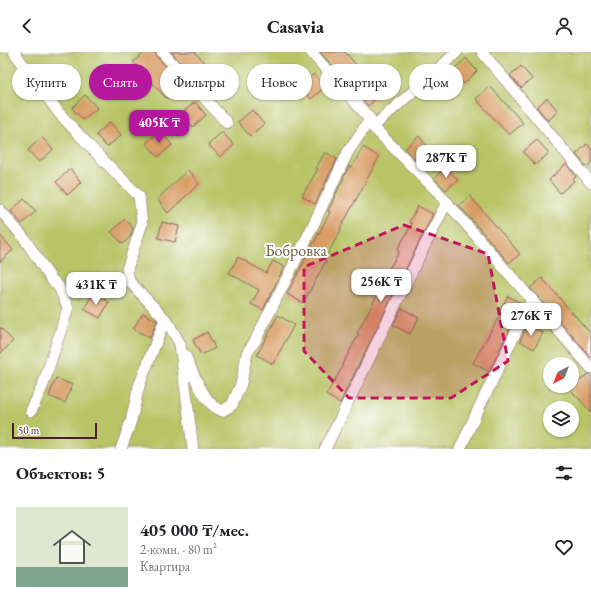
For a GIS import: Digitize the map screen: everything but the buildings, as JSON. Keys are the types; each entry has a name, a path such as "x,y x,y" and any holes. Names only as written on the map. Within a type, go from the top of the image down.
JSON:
{"street":[{"path":"14,52 59,113 139,196 142,224 127,269 129,281 165,319 180,344 198,384 207,399 213,406 222,410 232,405 241,384 247,353 255,341 306,242 348,152 371,123 457,52"},
{"path":"162,52 227,123"},
{"path":"311,52 371,123 447,202 591,368"},
{"path":"482,52 591,183"},
{"path":"325,449 447,202"},
{"path":"0,210 24,238 51,279 59,287 68,308 43,385 31,411"},
{"path":"460,449 532,299"},
{"path":"121,449 131,421 139,386 165,319"},
{"path":"180,344 194,449"}],"highlighted area":[{"path":"404,225 488,254 508,361 451,398 349,398 304,351 304,267"}],"green space":[{"name":"Бобровка","path":"0,52 591,52 591,449 0,449"}]}
